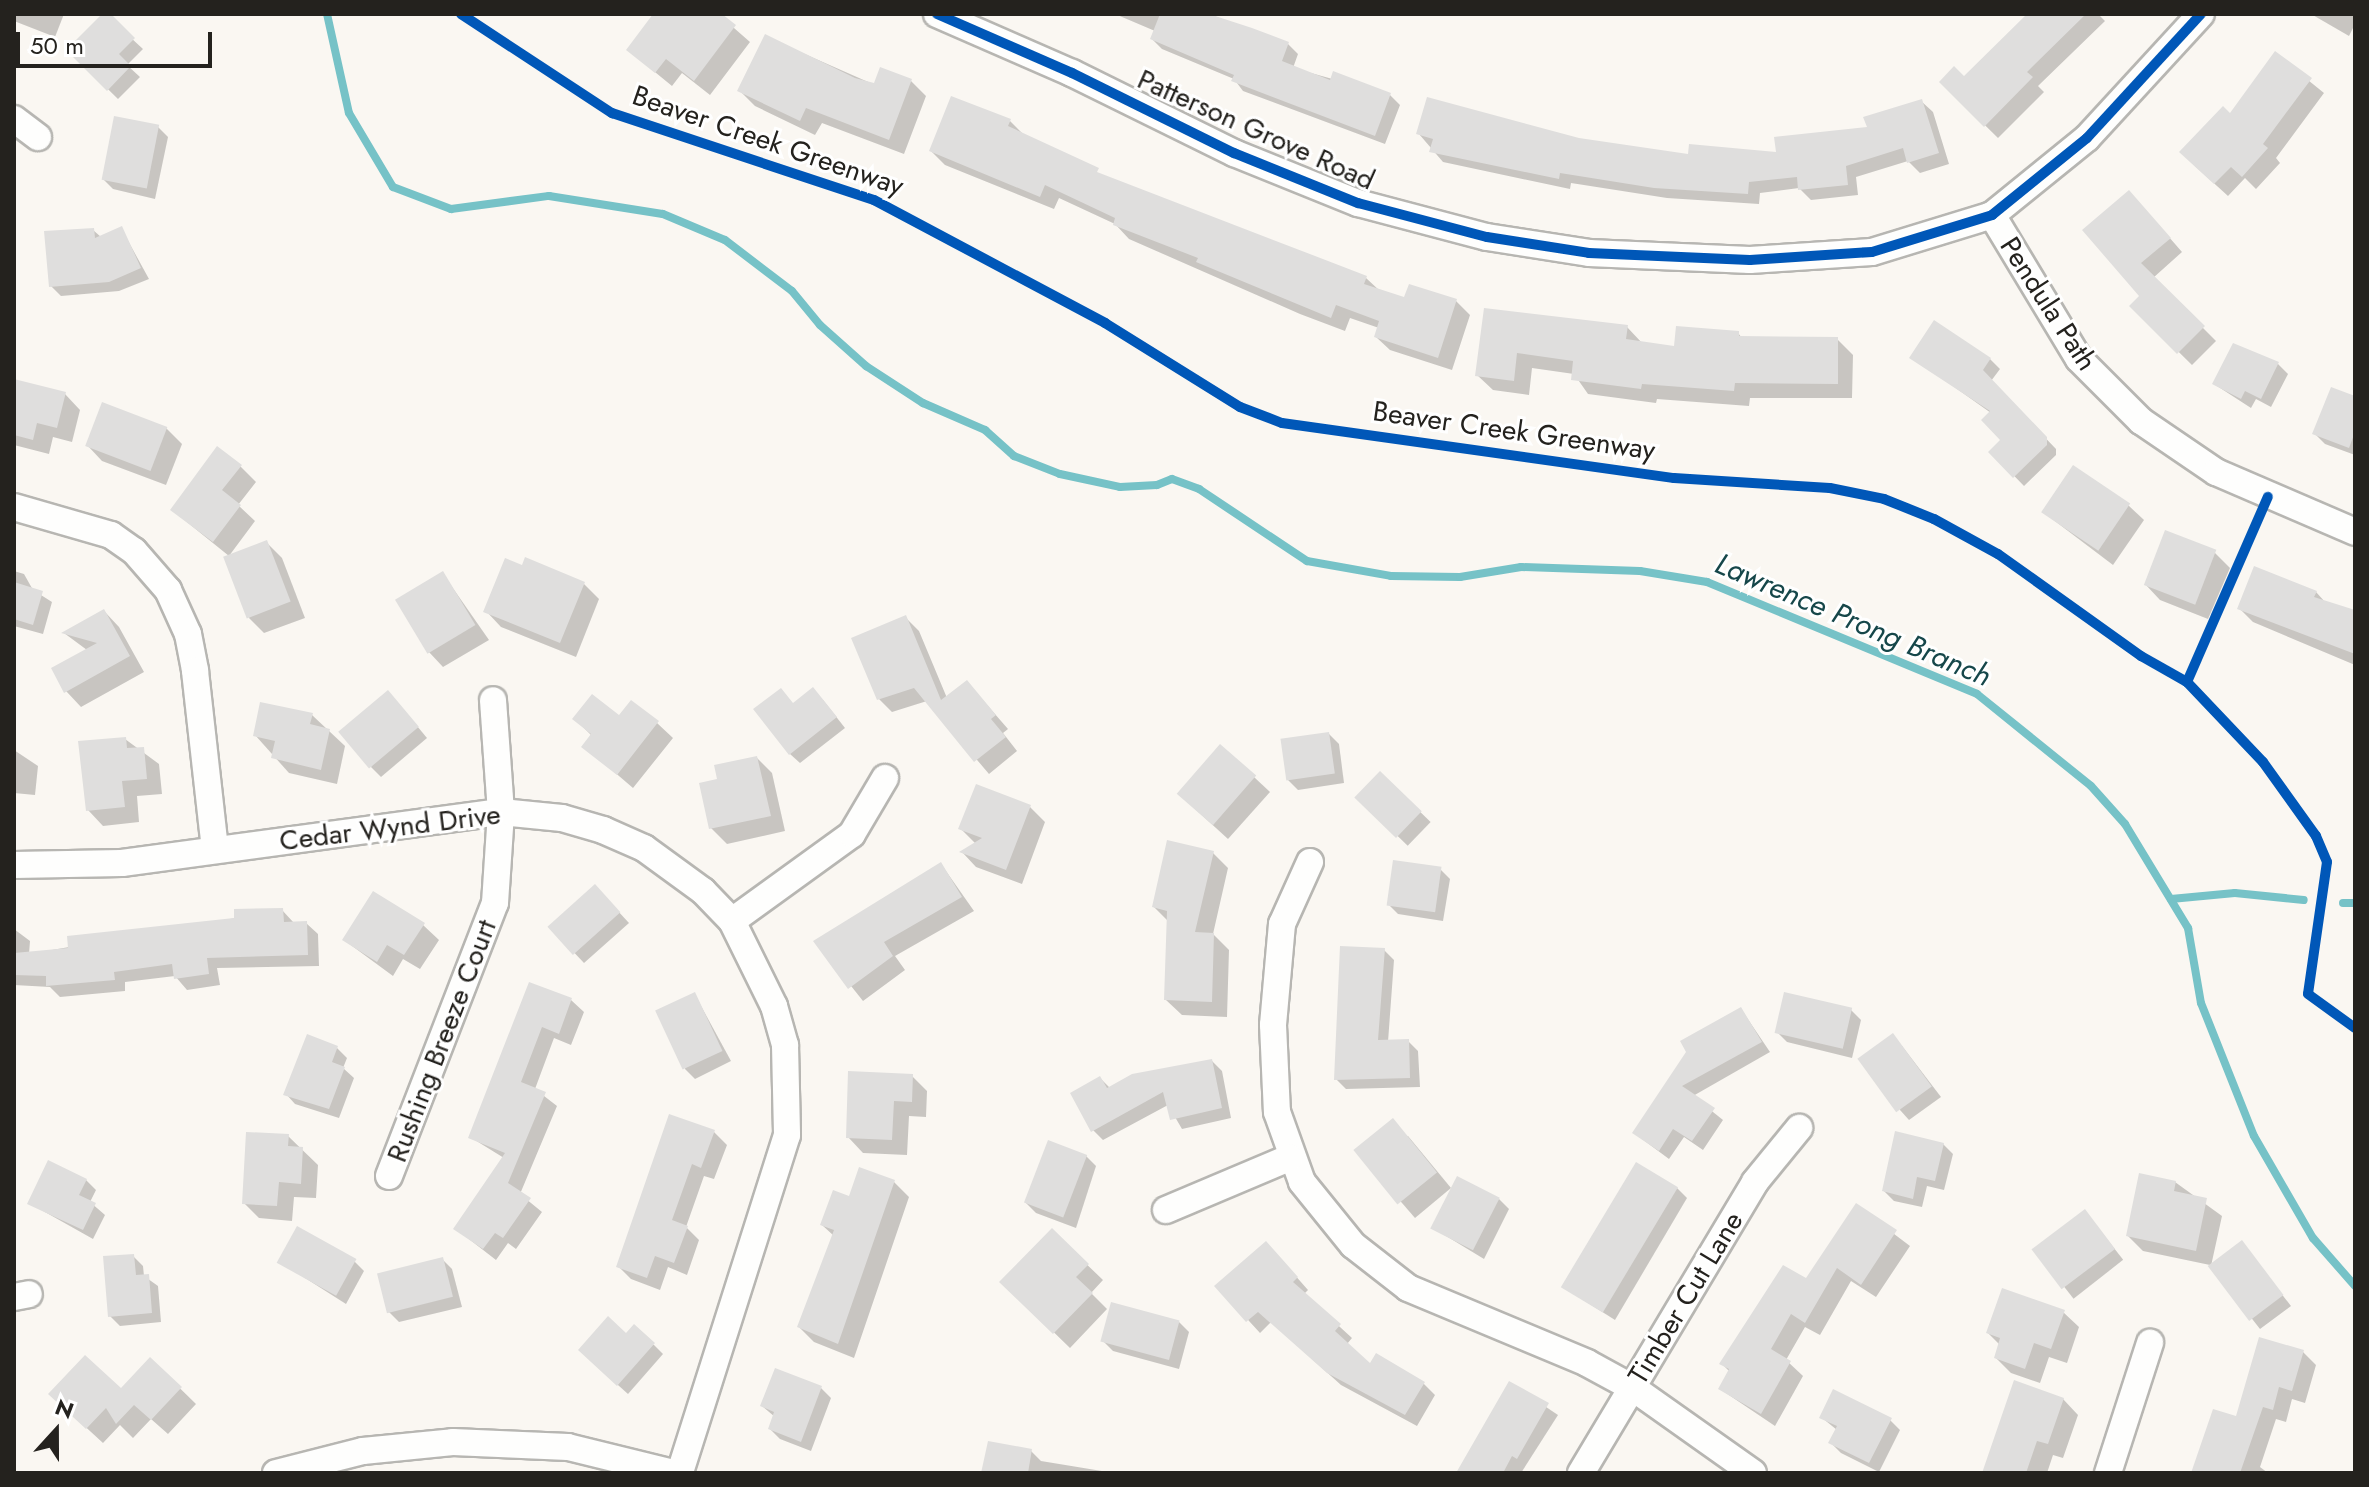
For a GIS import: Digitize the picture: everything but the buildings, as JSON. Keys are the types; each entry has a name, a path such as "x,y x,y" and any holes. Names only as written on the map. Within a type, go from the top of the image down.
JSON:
{"street":[{"name":"Patterson Grove Road","path":"937,14 1306,184 1487,237 1672,260 1831,257 1919,240 1992,215 2087,138 2201,14"},
{"path":"14,119 38,137"},
{"name":"Pendula Path","path":"1992,215 2079,359 2141,421 2216,472 2355,532"},
{"path":"14,507 111,535 134,551 168,590 188,634 195,671 215,850"},
{"name":"Rushing Breeze Court","path":"389,1176 488,931 500,872 501,812 493,700"},
{"path":"732,921 852,834 885,778"},
{"name":"Cedar Wynd Drive","path":"14,865 122,863 501,812 562,818 644,848 677,870 732,921 774,1006 785,1045 787,1135 680,1473"},
{"path":"1310,862 1282,924 1276,974 1272,1073 1289,1158 1334,1225 1408,1288 1553,1347 1633,1388 1753,1473"},
{"name":"Timber Cut Lane","path":"1581,1473 1755,1182 1799,1128"},
{"path":"1166,1210 1289,1158"},
{"path":"2108,1473 2150,1343"},
{"path":"276,1473 365,1462 453,1442 568,1447 674,1473"}],"waterway":[{"name":"Lawrence Prong Branch","path":"327,14 349,113 393,187 451,209 549,196 663,214 725,240 792,291 820,325 866,366 923,403 985,430 1014,456 1060,474 1120,487 1157,485 1172,479 1199,489 1307,561 1391,576 1460,577 1521,567 1640,571 1707,582 1977,694 2091,786 2125,824 2188,928 2201,1003 2254,1136 2313,1238 2355,1286"},
{"path":"2171,899 2235,893 2304,900"},
{"path":"2343,903 2355,903"}],"cycle path":[{"name":"Beaver Creek Greenway","path":"461,14 612,113 874,200 1105,323 1240,407 1282,423 1674,478 1830,488 1884,499 1934,519 1998,554 2141,656 2187,682 2263,762 2316,836 2327,862 2308,994 2355,1028"},
{"path":"937,14 1072,73 1234,153 1358,203 1487,237 1589,253 1750,260 1872,252 1992,215 2087,138 2201,14"},
{"path":"2187,682 2268,497"}]}
